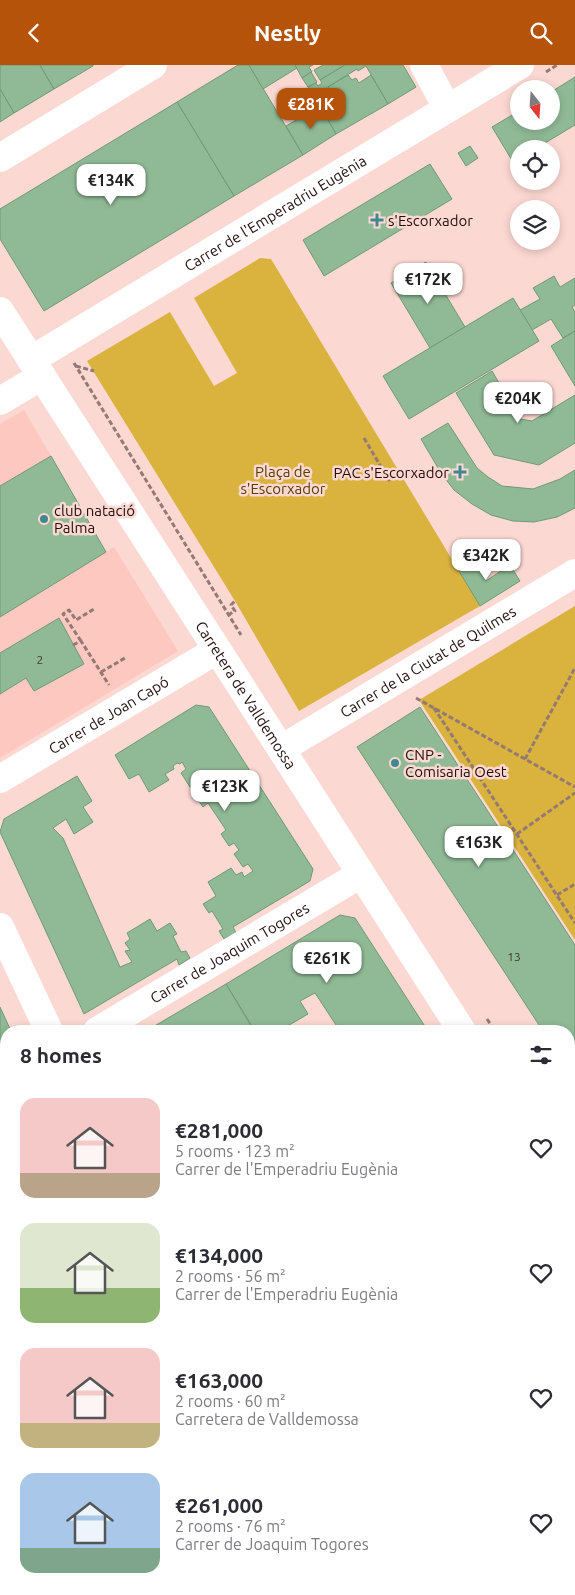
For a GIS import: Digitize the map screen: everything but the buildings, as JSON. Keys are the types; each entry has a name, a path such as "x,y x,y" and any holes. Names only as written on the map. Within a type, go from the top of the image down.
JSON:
{"street":[{"path":"0,158 153,65"},
{"path":"424,65 447,108"},
{"name":"Carrer de l'Emperadriu Eugènia","path":"0,401 36,368 447,108 530,70"},
{"name":"Carretera de Valldemossa","path":"0,311 458,1025"},
{"name":"Carrer de la Ciutat de Quilmes","path":"281,749 575,573"},
{"name":"Carrer de Joan Capó","path":"0,779 217,650"},
{"name":"Carrer de Joaquim Togores","path":"107,1025 361,874"},
{"path":"0,927 46,1025"}],"path":[{"path":"530,70 557,65"},
{"path":"70,358 244,639"},
{"path":"364,438 390,482"},
{"path":"93,661 63,614 69,610 76,620 94,609"},
{"path":"73,645 81,641"},
{"path":"101,672 124,658"},
{"path":"525,759 575,668"},
{"path":"575,787 434,708 575,923"},
{"path":"517,834 575,793"},
{"path":"557,895 575,884"},
{"path":"484,1015 491,1025"}],"shaded area":[{"path":"24,410 51,456 0,486 0,424"},
{"path":"114,547 178,651 0,758 0,617"}],"green space":[{"name":"Plaça de s'Escorxador","path":"260,258 271,259 480,606 299,711 235,601 87,361 170,312 214,386 237,373 194,298"},
{"path":"575,606 575,940 419,700"}],"place":[{"name":"s'Escorxador","path":"377,220"},
{"name":"PAC s'Escorxador","path":"460,472"},
{"name":"club natació Palma","path":"44,519"},
{"name":"CNP - Comisaria Oest","path":"395,763"}]}
